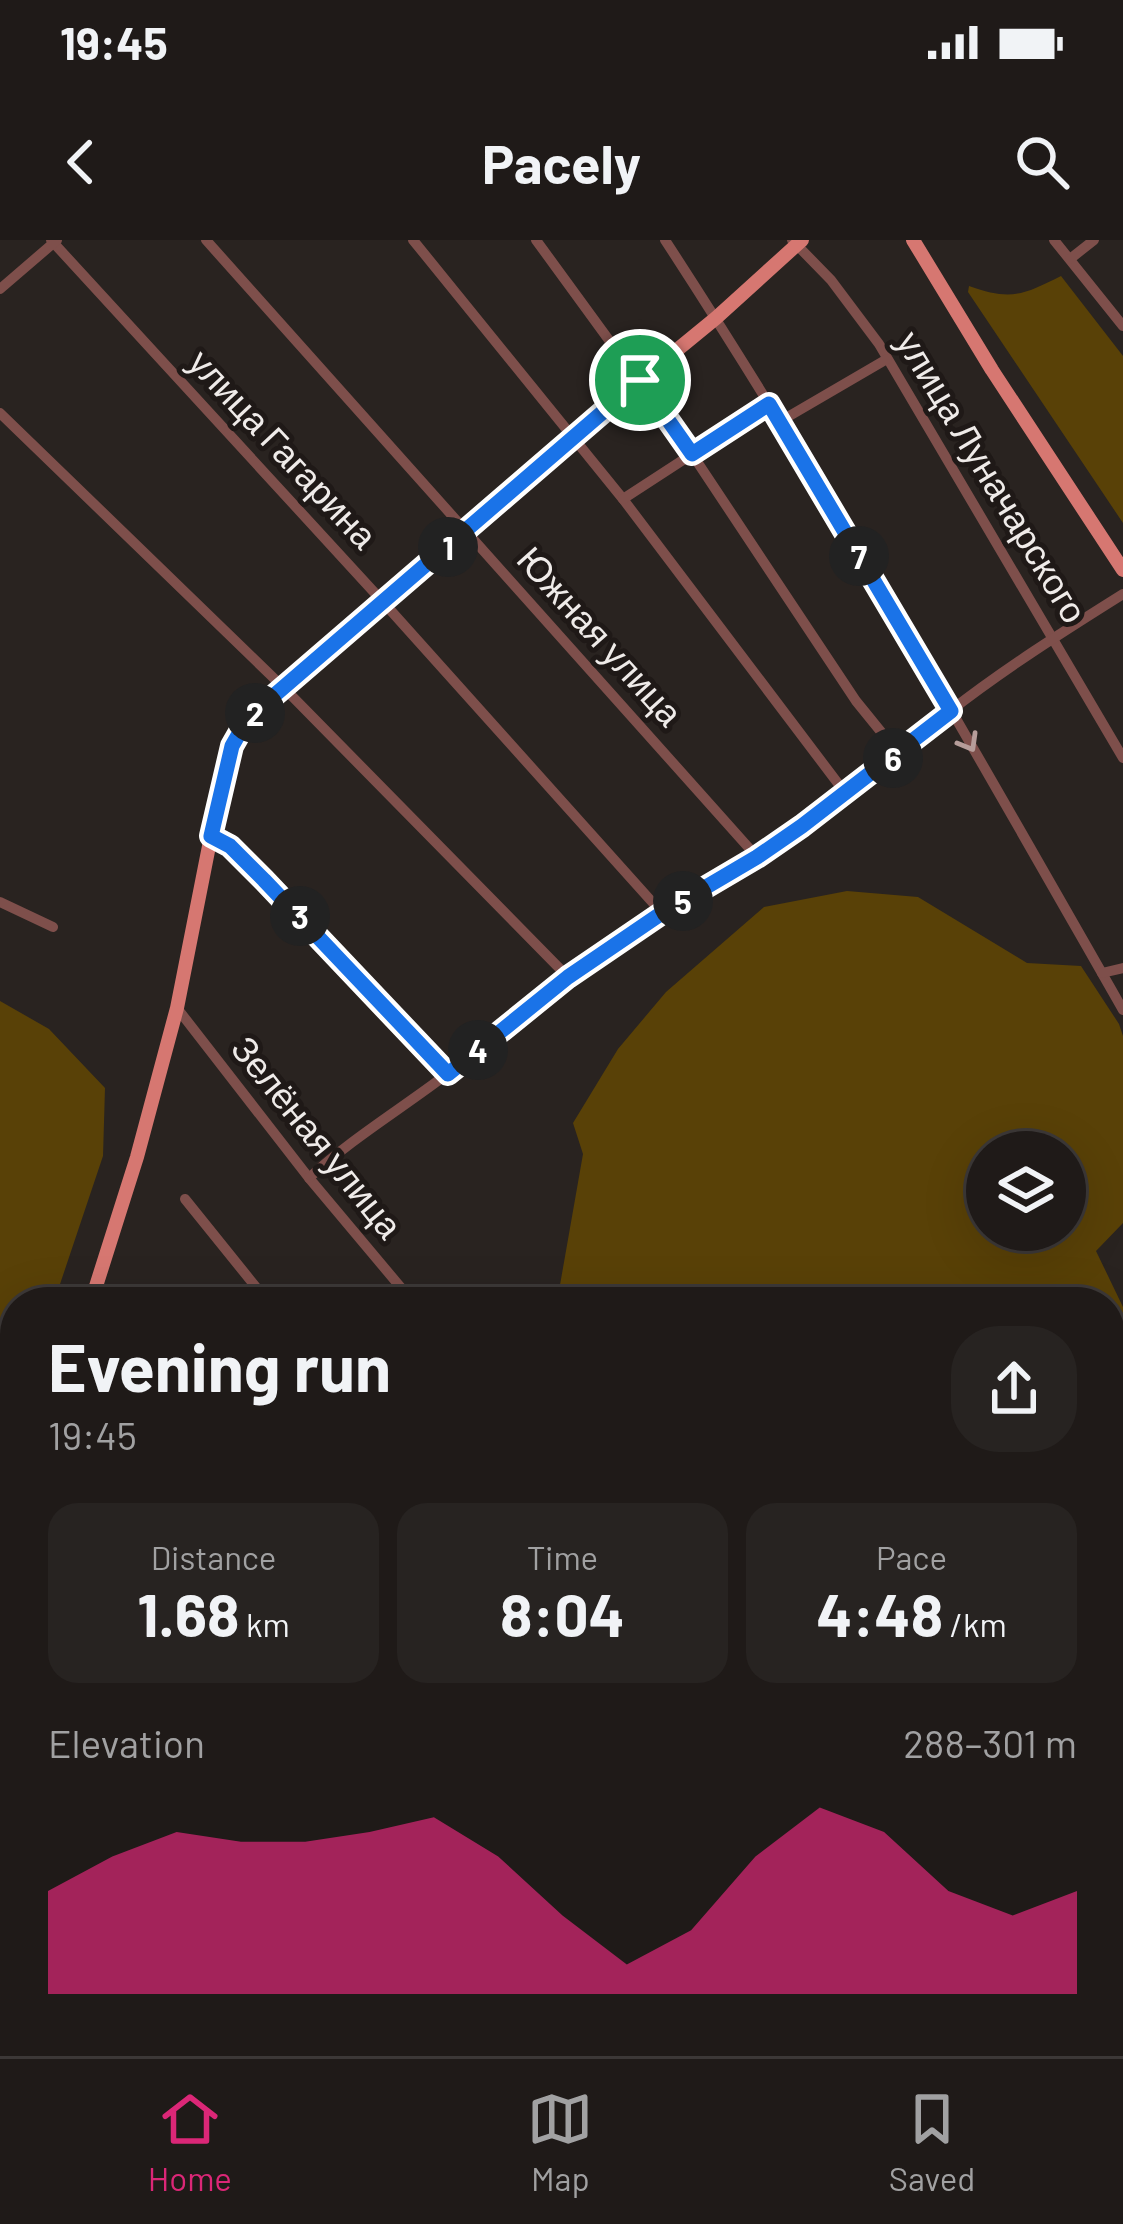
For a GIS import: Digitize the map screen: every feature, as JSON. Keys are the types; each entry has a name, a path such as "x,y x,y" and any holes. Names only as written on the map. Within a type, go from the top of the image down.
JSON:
{"main road":[{"path":"913,240 1123,570"},
{"path":"96,1287 177,1008 211,836 238,731 572,436 716,318 797,242"}],"street":[{"name":"Южная улица","path":"206,240 757,857"},
{"path":"413,240 623,500 846,794"},
{"path":"536,240 640,380 856,701 898,754"},
{"path":"665,240 769,404 1123,1010"},
{"path":"1054,240 1123,326"},
{"path":"1070,259 1094,240"},
{"path":"0,290 54,241"},
{"name":"улица Гагарина","path":"54,241 662,913"},
{"name":"улица Луначарского","path":"797,242 831,280 887,359 1123,758"},
{"path":"779,422 887,359"},
{"path":"623,500 769,404"},
{"path":"0,413 284,688 568,977"},
{"path":"309,1178 568,977 662,913 757,857 951,711 1123,594"},
{"path":"211,836 230,846 264,880 448,1074"},
{"path":"0,902 53,928"},
{"path":"1102,973 1123,968"},
{"name":"Зелёная улица","path":"177,1008 400,1287"},
{"path":"185,1198 256,1287"}],"shaded area":[{"path":"1061,276 1123,356 1123,523 968,292 969,286 1016,294"},
{"path":"847,891 918,897 1027,963 1081,966 1123,1036 1123,1223 1096,1251 1113,1287 560,1287 583,1154 573,1123 618,1049 666,992 764,907"},
{"path":"0,1001 49,1029 105,1088 103,1156 59,1287 0,1287"}],"route":[{"path":"640,380 692,454 769,404 951,711 802,826 568,977 448,1074 264,880 230,846 211,836 232,746 248,718 640,380"}]}
